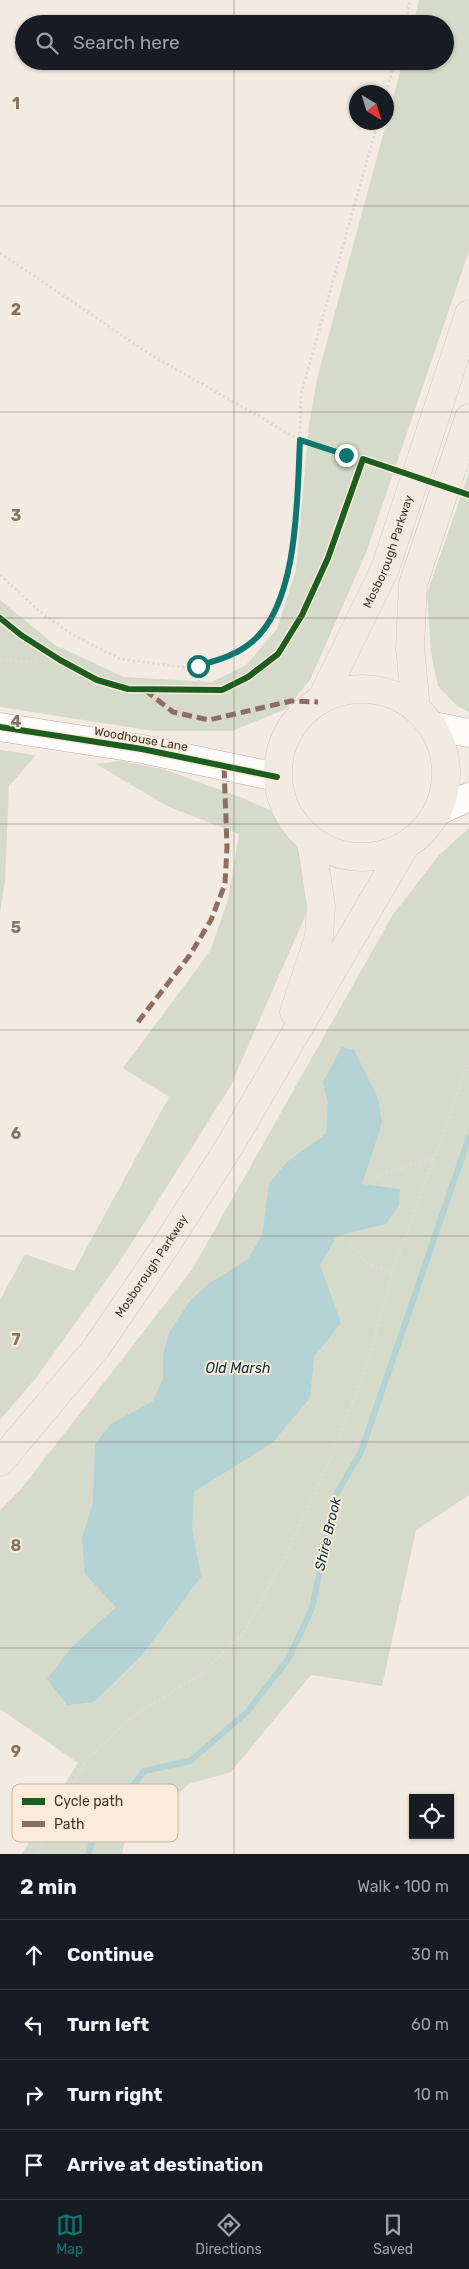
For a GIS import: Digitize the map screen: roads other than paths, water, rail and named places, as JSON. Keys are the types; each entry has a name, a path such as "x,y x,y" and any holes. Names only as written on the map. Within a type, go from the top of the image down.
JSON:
{"highway":[{"name":"Mosborough Parkway","path":"322,698 385,569 469,314"},
{"path":"424,717 379,689 350,689 322,698 297,719 282,744 277,777 282,800 291,819 311,840 325,849 353,857 378,856 405,846 420,834 438,811 444,794 446,765 424,717 410,648 414,584 469,418"},
{"name":"Mosborough Parkway","path":"281,1056 319,937 321,906 311,840"},
{"name":"Mosborough Parkway","path":"0,1462 97,1347 171,1239 229,1147 405,846"}],"street":[{"path":"424,717 469,733"},
{"name":"Woodhouse Lane","path":"0,727 142,749 277,777"},
{"path":"438,811 469,797"}],"water":[{"name":"Old Marsh","path":"342,1047 354,1050 378,1098 382,1123 362,1184 400,1189 399,1205 386,1224 337,1236 320,1265 341,1323 314,1357 310,1398 273,1442 194,1492 192,1527 201,1577 142,1655 94,1702 67,1705 47,1679 72,1647 116,1607 85,1574 82,1538 93,1503 95,1444 111,1424 153,1401 163,1379 163,1355 169,1333 189,1302 208,1284 247,1260 262,1236 269,1183 287,1162 326,1134 328,1103 323,1082"}],"waterway":[{"name":"Shire Brook","path":"134,1784 144,1771 190,1761 247,1712 289,1658 312,1608 335,1496 361,1452 469,1137"},
{"name":"Shire Brook","path":"88,1854 92,1842"}]}
